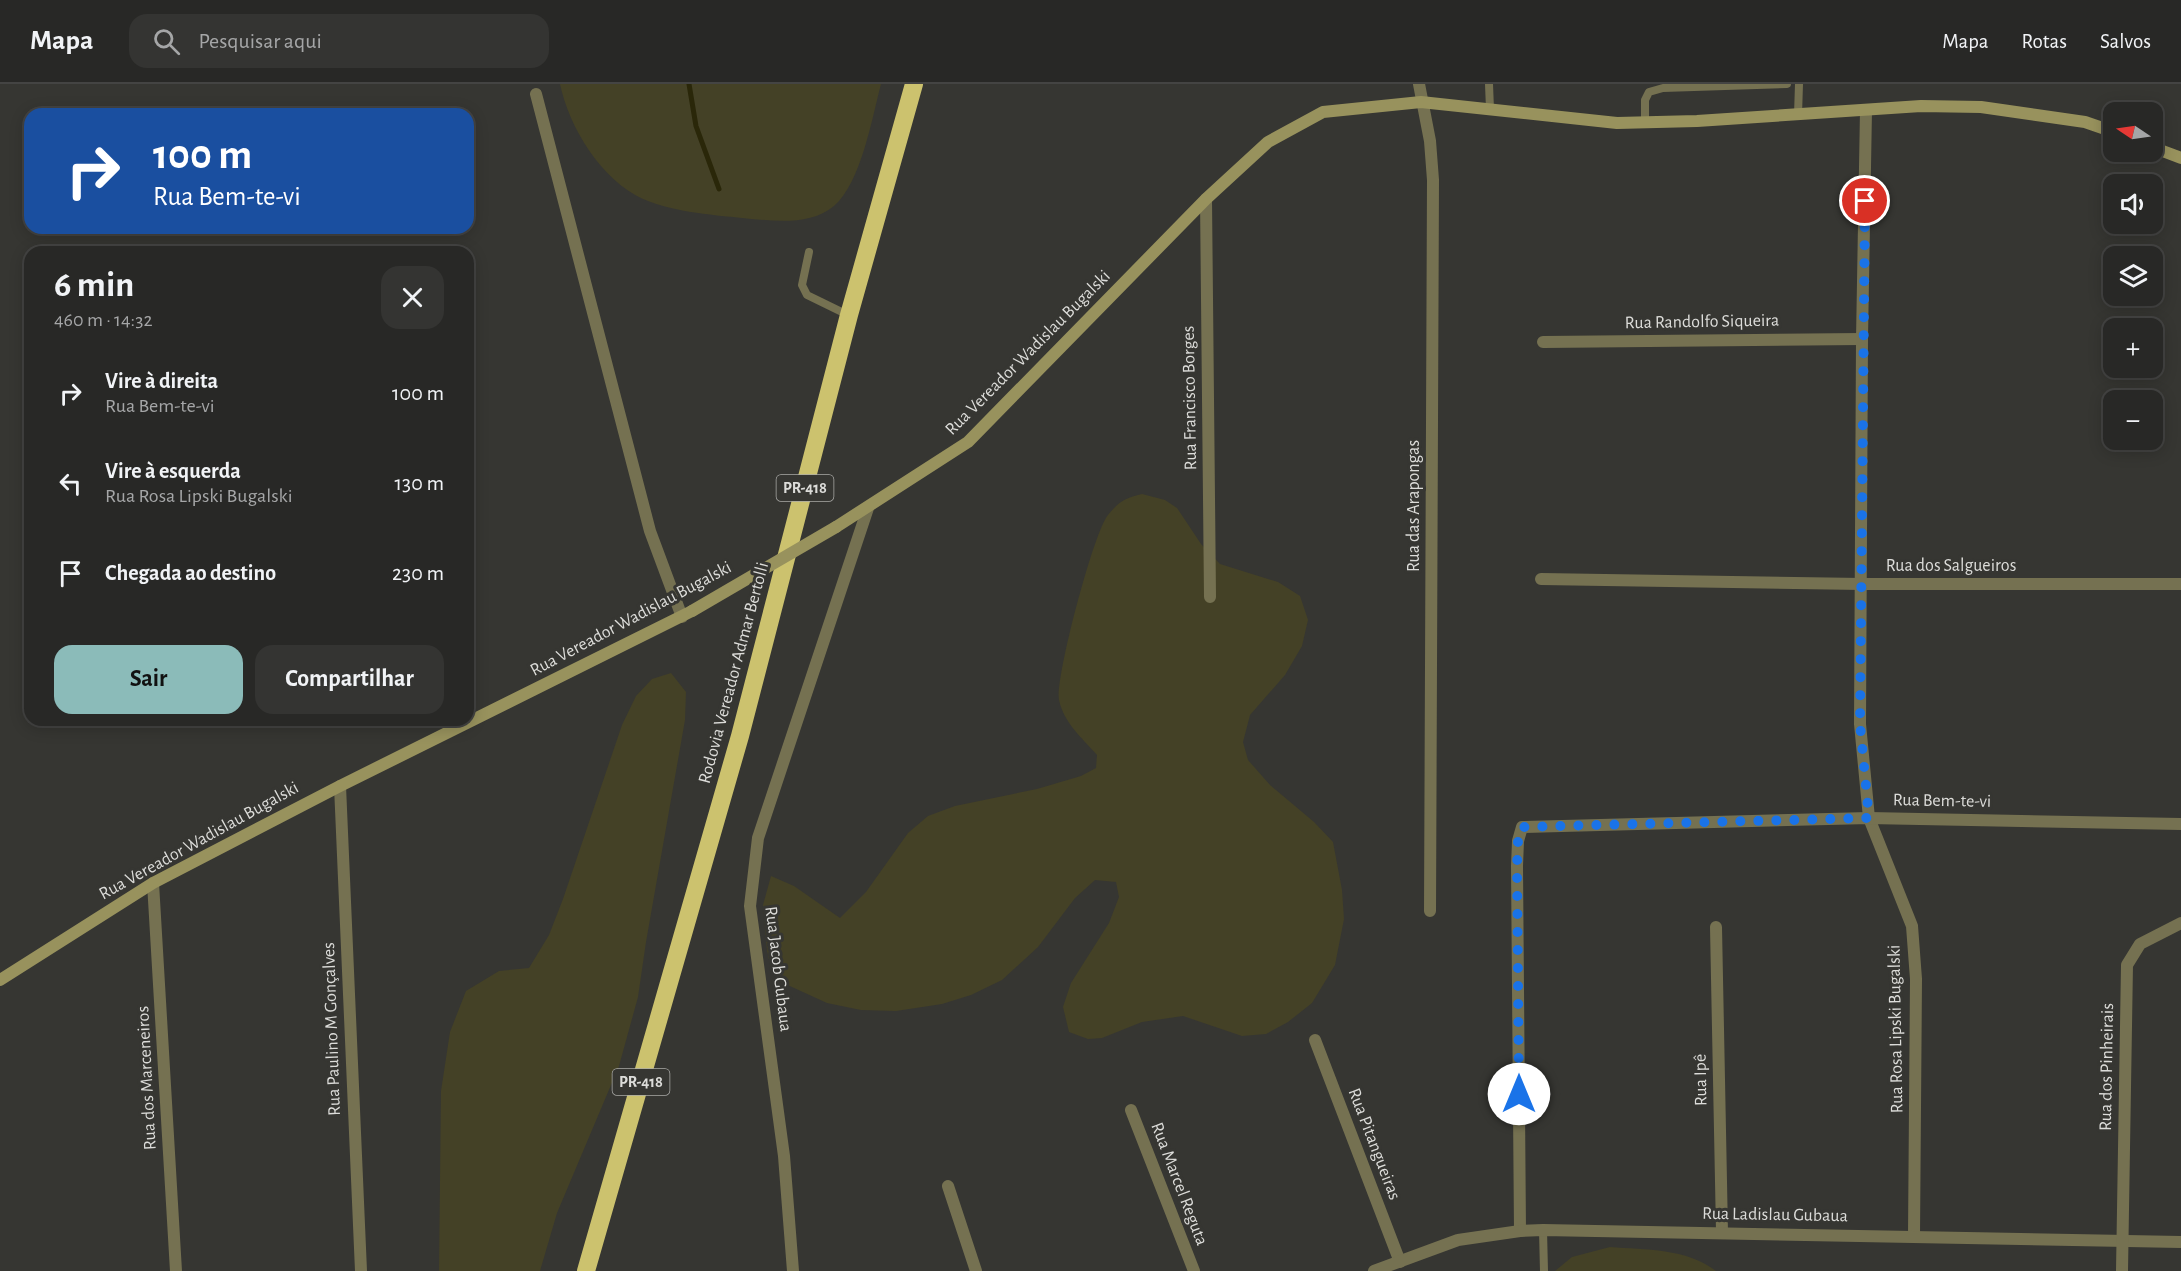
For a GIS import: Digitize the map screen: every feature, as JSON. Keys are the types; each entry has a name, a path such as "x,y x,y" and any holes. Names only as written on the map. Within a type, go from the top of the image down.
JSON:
{"highway":[{"name":"Rodovia Vereador Admar Bertolli","path":"586,1271 740,736 849,315 914,84"}],"main road":[{"name":"Rua Vereador Wadislau Bugalski","path":"474,720 687,614 868,508 968,442 1206,199 1268,142 1323,112 1421,102 1617,123 1798,115 1922,106 1980,107 2085,122 2103,128"},
{"path":"2163,151 2181,158"},
{"name":"Rua Vereador Wadislau Bugalski","path":"0,980 153,883 461,726"}],"street":[{"name":"Rua das Arapongas","path":"1419,84 1430,141 1433,180 1430,911"},
{"path":"536,94 650,531 687,614"},
{"name":"Rua Rosa Lipski Bugalski","path":"1866,110 1860,724 1869,818 1912,926 1916,979 1914,1236"},
{"name":"Rua Francisco Borges","path":"1206,199 1210,597"},
{"name":"Rua Randolfo Siqueira","path":"1543,342 1862,339"},
{"name":"Rua Jacob Gubaua","path":"793,1271 784,1156 750,906 758,838 868,508"},
{"name":"Rua dos Salgueiros","path":"1541,579 1862,584 2181,584"},
{"name":"Rua Paulino M Gonçalves","path":"340,786 361,1271"},
{"name":"Rua Bem-te-vi","path":"1520,1231 1517,866 1518,841 1522,827 1869,818 2181,824"},
{"name":"Rua dos Marceneiros","path":"153,883 176,1271"},
{"name":"Rua dos Pinheirais","path":"2122,1271 2127,965 2140,944 2181,923"},
{"name":"Rua Ipê","path":"1716,927 1722,1232"},
{"name":"Rua Pitangueiras","path":"1315,1040 1400,1262"},
{"name":"Rua Marcel Reguta","path":"1131,1110 1194,1271"},
{"path":"948,1186 976,1271"},
{"name":"Rua Ladislau Gubaua","path":"1374,1271 1458,1240 1544,1230 2181,1242"}],"lane":[{"path":"1489,84 1490,109"},
{"path":"1645,122 1645,100 1649,92 1663,88 1787,84"},
{"path":"1798,115 1799,84"},
{"path":"809,252 802,285 807,295 849,315"},
{"path":"1544,1230 1544,1271"}],"shaded area":[{"path":"560,84 881,84 864,149 843,196 825,212 805,219 784,221 710,215 682,210 656,204 628,190 601,166 589,150 571,117"},
{"path":"1142,494 1165,500 1177,508 1201,544 1220,564 1278,582 1300,596 1308,620 1302,646 1285,675 1250,715 1243,742 1248,760 1270,785 1314,822 1333,842 1342,890 1344,919 1335,965 1312,1003 1288,1022 1266,1034 1242,1036 1183,1016 1142,1022 1102,1038 1088,1039 1069,1032 1063,1007 1071,983 1109,923 1119,897 1116,882 1095,880 1075,898 1038,947 1002,980 971,995 942,1004 896,1011 861,1010 827,1003 781,982 771,969 767,950 763,905 771,876 794,886 840,918 866,892 908,833 928,816 955,806 1037,789 1081,776 1096,768 1097,755 1074,730 1061,708 1059,686 1085,575 1102,527 1108,515 1119,503"},
{"path":"671,673 686,692 685,720 638,997 619,1066 557,1213 540,1271 439,1271 441,1091 450,1032 466,991 499,971 529,968 549,935 563,899 622,725 636,696 652,679"},
{"path":"1610,1247 1679,1254 1704,1263 1716,1271 1555,1271 1572,1257"}],"waterway":[{"path":"689,84 696,126 719,189"}],"route":[{"path":"1519,1094 1517,866 1518,841 1522,827 1869,818 1860,724 1865,201"}]}
